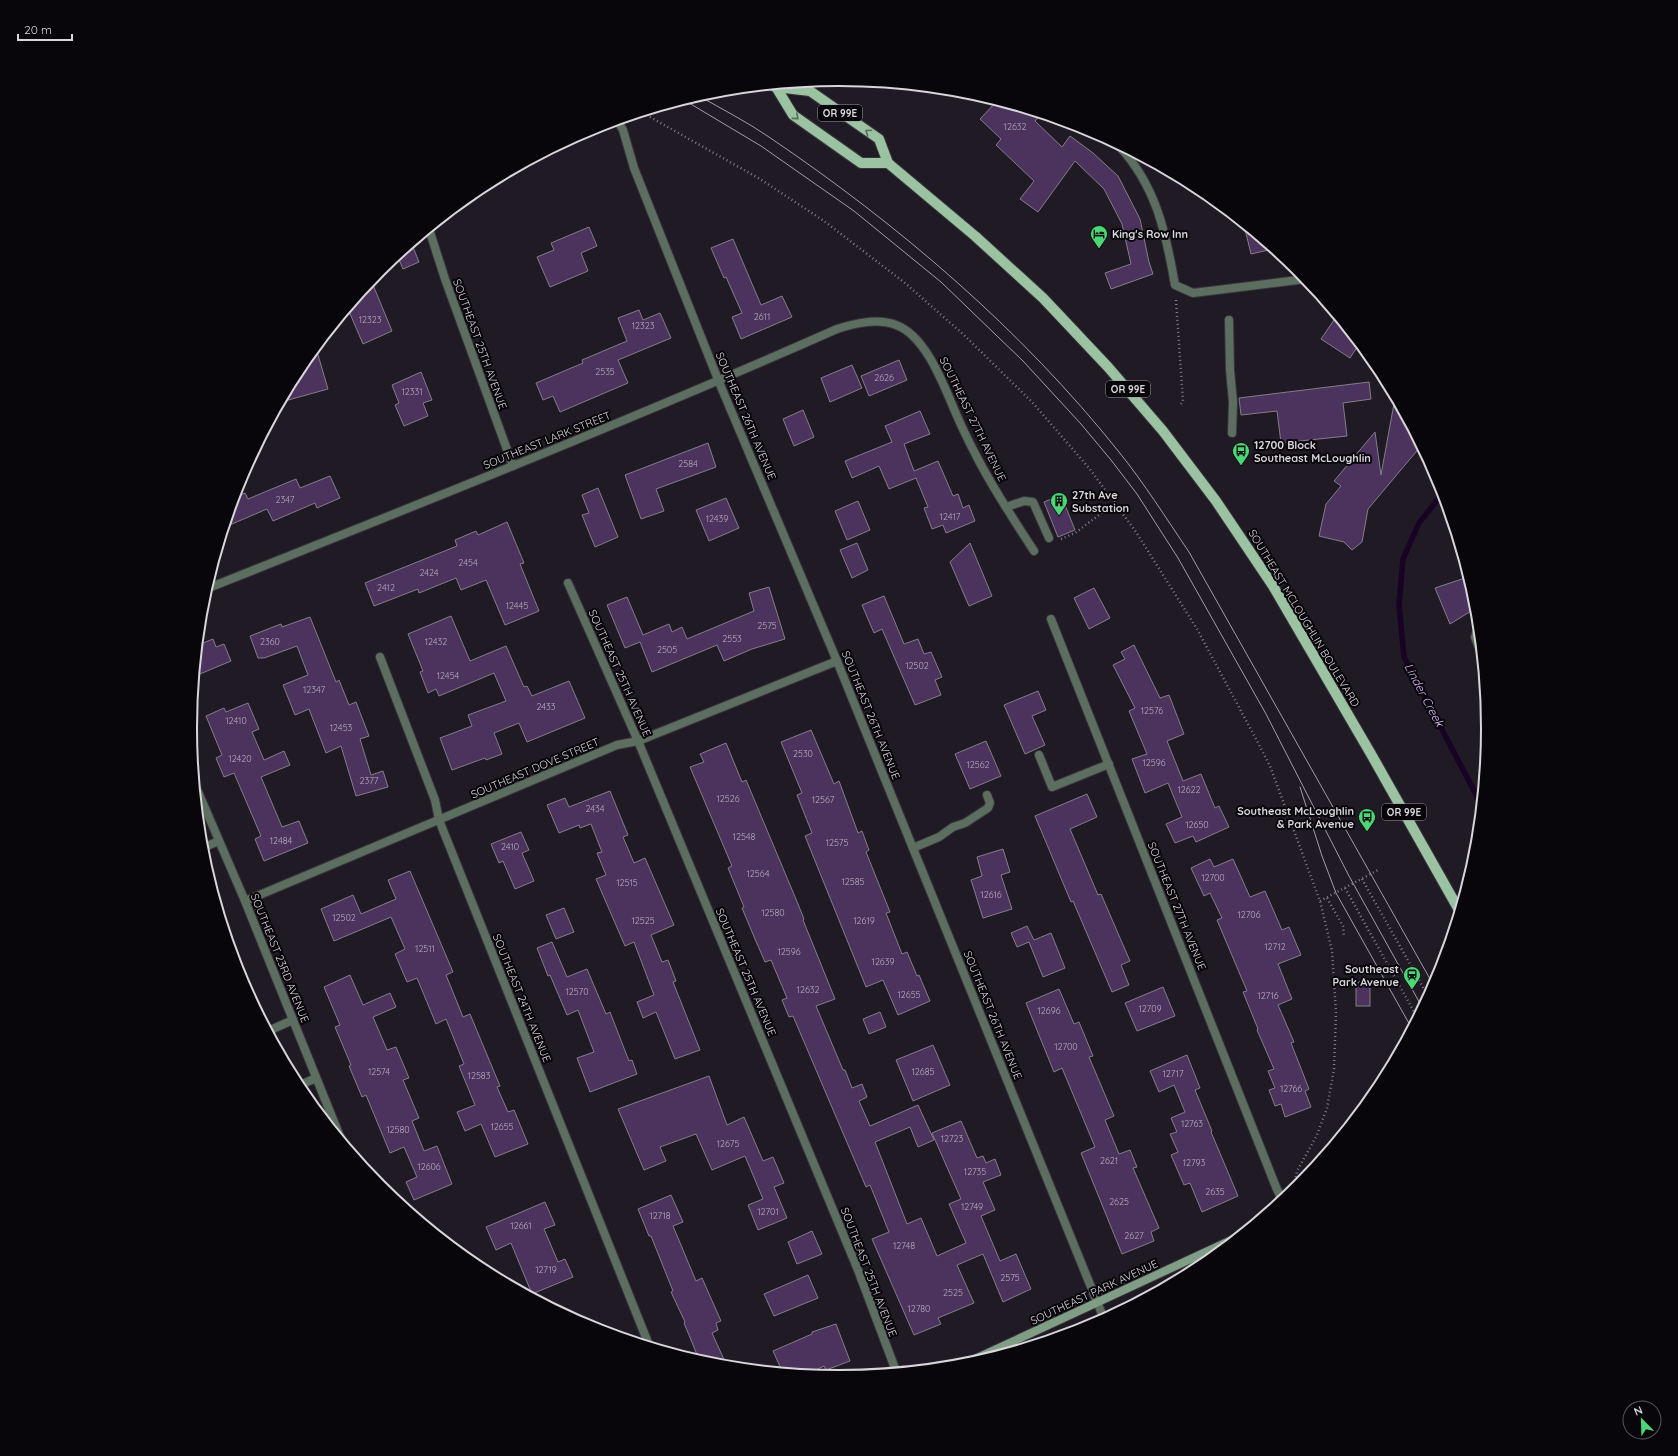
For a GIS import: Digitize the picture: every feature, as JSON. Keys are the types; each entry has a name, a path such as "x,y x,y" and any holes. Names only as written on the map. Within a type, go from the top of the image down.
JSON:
{"main road":[{"name":"SOUTHEAST MCLOUGHLIN BOULEVARD","path":"788,88 810,91 878,139 888,164 976,236 1043,298 1117,376 1184,458 1230,521 1273,586 1368,747 1456,904"},
{"name":"SOUTHEAST MCLOUGHLIN BOULEVARD","path":"777,89 793,115 861,163 888,164"}],"street":[{"name":"SOUTHEAST 26TH AVENUE","path":"620,125 623,130 634,168 719,382 837,660 1102,1314"},
{"path":"1127,154 1140,174 1158,211 1170,250 1175,285 1193,293 1299,280"},
{"name":"SOUTHEAST 25TH AVENUE","path":"430,233 445,279 513,466"},
{"path":"1229,320 1230,370 1233,402 1232,433"},
{"name":"SOUTHEAST LARK STREET","path":"213,586 719,382 852,324 868,321 897,325"},
{"name":"SOUTHEAST 27TH AVENUE","path":"897,325 919,342 929,356 980,462 1006,508 1034,551"},
{"path":"1006,508 1024,501 1033,502 1049,538"},
{"name":"SOUTHEAST 25TH AVENUE","path":"568,584 638,741 855,1263 895,1368"},
{"name":"SOUTHEAST 27TH AVENUE","path":"1051,619 1280,1195"},
{"name":"SOUTHEAST 24TH AVENUE","path":"380,657 435,800 439,820 647,1340"},
{"name":"SOUTHEAST DOVE STREET","path":"245,901 617,745 638,741 837,660"},
{"path":"1038,755 1052,787 1108,764"},
{"path":"913,848 939,837 953,827 965,823 988,808 990,803 987,795"},
{"name":"SOUTHEAST 23RD AVENUE","path":"201,798 245,901 335,1125"},
{"path":"208,846 219,841"},
{"path":"272,1028 293,1020"},
{"path":"304,1083 316,1078"},
{"name":"SOUTHEAST PARK AVENUE","path":"991,1351 1216,1247"}],"path":[{"path":"648,116 791,198 851,240 905,283 969,339 1032,402 1089,468 1136,532 1197,629 1256,738 1280,792 1320,901 1332,951 1336,1013 1334,1069 1327,1108 1317,1135 1297,1171 1296,1179"},
{"path":"1175,285 1183,401 1181,404"},
{"path":"1049,538 1059,540 1075,533 1115,503"},
{"path":"1320,901 1380,869"},
{"path":"1362,879 1425,990"},
{"path":"1344,888 1415,1013"},
{"path":"1327,898 1343,926 1344,938"}],"building":[{"path":"993,105 1038,118 1035,121 1062,147 1070,136 1093,153 1118,176 1140,219 1153,274 1111,289 1105,273 1131,264 1122,224 1104,189 1075,161 1038,212 1020,199 1034,181 996,145 1001,139 980,119"},
{"path":"589,227 597,246 581,253 588,271 550,287 537,257 554,250 551,243"},
{"path":"1246,232 1268,250 1251,254"},
{"path":"733,239 761,305 782,296 792,317 741,339 732,317 742,313 711,248"},
{"path":"413,248 419,262 403,269 399,261"},
{"path":"374,286 392,331 363,344 350,313"},
{"path":"639,310 643,320 660,313 671,338 618,360 628,383 560,412 553,396 543,400 536,383 583,363 582,360 627,341 618,318"},
{"path":"1334,320 1356,348 1350,358 1321,339"},
{"path":"318,354 328,389 287,400"},
{"path":"899,360 907,380 869,396 861,376"},
{"path":"852,365 862,388 830,402 821,378"},
{"path":"421,372 432,400 423,403 428,416 404,426 395,405 399,403 392,385"},
{"path":"1369,382 1371,399 1343,403 1347,436 1281,443 1277,411 1241,415 1239,398"},
{"path":"1394,405 1418,450 1368,509 1362,542 1352,550 1344,542 1319,536 1326,504 1341,486 1334,481 1375,432 1381,475"},
{"path":"803,410 814,437 794,446 783,419"},
{"path":"920,411 930,434 904,444 914,471 938,461 953,496 958,494 963,508 969,505 975,521 946,533 943,525 932,529 924,508 928,507 916,478 889,489 879,466 852,478 845,461 892,442 885,426"},
{"path":"708,443 716,467 656,489 664,511 641,519 625,475"},
{"path":"330,476 340,498 317,508 315,503 273,521 267,509 230,525 241,495 245,493 248,499 296,479 300,488"},
{"path":"598,488 618,537 595,547 582,515 589,513 582,495"},
{"name":"27th Ave Substation","path":"1061,495 1075,530 1058,537 1044,502"},
{"path":"726,498 739,528 709,541 696,510"},
{"path":"858,501 870,530 847,540 835,511"},
{"path":"507,522 524,563 520,564 539,611 505,625 486,580 461,590 456,578 419,593 418,589 374,606 365,583 457,546 455,540 476,531 478,535"},
{"path":"857,543 868,570 852,578 840,550"},
{"path":"970,543 992,596 969,606 950,562"},
{"path":"1463,579 1470,611 1450,624 1435,588"},
{"path":"769,587 785,639 752,649 724,661 717,645 652,672 640,642 625,648 607,605 627,597 643,635 669,624 672,632 682,627 687,639 754,611 749,593"},
{"path":"1094,588 1110,618 1089,629 1074,598"},
{"path":"884,596 904,644 918,639 924,654 931,652 942,677 935,680 941,695 915,705 882,629 874,633 862,605"},
{"path":"451,616 470,661 506,646 524,687 527,686 532,696 569,681 585,718 527,742 519,723 494,733 502,754 486,760 485,758 452,770 440,738 472,726 468,715 506,701 494,673 439,696 436,689 428,693 420,672 423,671 408,634"},
{"path":"310,617 336,682 339,680 349,705 356,702 369,736 360,739 371,775 383,771 388,787 356,796 341,746 326,753 309,709 295,715 283,685 308,675 297,646 264,658 258,658 250,636 281,624 282,627"},
{"path":"213,639 216,647 224,644 231,661 199,674 202,643"},
{"path":"1134,645 1160,698 1169,695 1184,734 1167,741 1183,781 1201,774 1215,808 1219,806 1229,827 1196,842 1193,836 1175,843 1166,824 1182,817 1168,783 1145,793 1132,759 1147,754 1129,711 1135,708 1113,665 1125,659 1121,652"},
{"path":"1038,691 1046,710 1032,716 1045,745 1025,754 1004,705"},
{"path":"248,703 259,729 252,732 264,760 284,751 290,765 261,777 282,827 299,821 308,843 264,861 255,839 261,836 234,773 224,777 216,758 222,755 206,716 224,708 226,712"},
{"path":"811,730 834,784 839,781 858,833 862,831 869,850 866,852 890,912 886,913 902,954 907,952 930,1001 898,1015 883,980 866,987 805,836 812,833 797,795 802,793 781,742"},
{"path":"986,741 1001,776 970,789 955,754"},
{"path":"726,743 742,782 746,780 798,904 835,999 816,1006 852,1088 862,1084 867,1097 859,1101 870,1126 918,1105 934,1140 918,1147 910,1127 875,1142 907,1224 921,1218 937,1256 966,1243 949,1204 961,1199 932,1133 961,1121 977,1158 983,1156 986,1163 995,1159 1001,1175 983,1182 995,1210 981,1216 1000,1261 1016,1254 1031,1289 1003,1302 983,1254 957,1265 974,1303 938,1318 941,1324 914,1335 872,1239 889,1232 870,1185 866,1187 793,1016 789,1017 782,1000 787,998 771,960 765,962 755,939 728,868 732,866 690,767 704,762 700,754"},
{"path":"610,791 628,835 623,837 634,863 645,858 674,925 651,935 662,962 668,960 676,981 673,982 700,1050 675,1059 656,1012 643,1018 637,1002 654,995 634,942 625,946 596,879 606,875 597,853 602,852 591,824 580,828 579,825 559,833 547,805 565,798 569,807"},
{"path":"1087,794 1097,817 1070,829 1098,895 1101,894 1130,961 1121,965 1129,985 1112,992 1073,901 1071,902 1035,816"},
{"path":"521,832 529,850 522,853 534,881 515,889 503,861 499,863 491,844"},
{"path":"1003,849 1010,872 1001,875 1012,909 983,918 971,880 982,876 977,857"},
{"path":"1210,859 1214,867 1233,859 1250,897 1265,891 1282,930 1289,927 1301,955 1278,964 1292,999 1278,1005 1294,1042 1291,1043 1309,1089 1305,1091 1311,1107 1285,1117 1281,1104 1275,1106 1269,1090 1275,1088 1268,1071 1274,1069 1257,1030 1258,1029 1243,992 1247,991 1217,920 1222,918 1210,893 1204,896 1191,868"},
{"path":"410,871 453,972 446,975 463,1017 470,1014 500,1086 497,1087 508,1112 514,1110 528,1144 495,1157 481,1124 465,1131 457,1112 475,1105 459,1066 464,1064 446,1019 436,1024 417,978 407,982 395,954 405,949 391,917 334,941 321,909 353,895 361,914 396,899 388,880"},
{"path":"564,908 574,932 556,939 546,915"},
{"path":"1027,926 1034,940 1051,933 1065,968 1043,977 1029,942 1017,947 1011,933"},
{"path":"552,942 567,977 587,969 606,1014 610,1012 629,1061 632,1060 637,1074 590,1092 577,1058 594,1052 578,1010 567,1015 550,975 548,976 537,948"},
{"path":"350,975 363,1005 390,993 396,1007 373,1017 387,1050 396,1047 409,1078 403,1080 419,1118 412,1121 424,1151 437,1146 452,1184 414,1200 406,1182 417,1177 404,1147 390,1153 366,1095 362,1097 349,1066 351,1065 335,1027 340,1025 324,987"},
{"path":"1356,982 1370,982 1370,1006 1356,1006"},
{"path":"1163,987 1175,1016 1137,1031 1125,1003"},
{"path":"1059,989 1074,1024 1079,1022 1093,1056 1089,1057 1114,1116 1105,1120 1119,1154 1130,1150 1137,1167 1133,1168 1159,1228 1151,1232 1154,1241 1122,1254 1081,1153 1095,1147 1062,1068 1054,1072 1026,1003"},
{"path":"880,1012 886,1027 869,1034 863,1019"},
{"path":"933,1045 950,1085 913,1101 896,1060"},
{"path":"1187,1055 1200,1088 1195,1090 1238,1196 1202,1212 1190,1183 1184,1185 1171,1155 1178,1152 1170,1134 1177,1132 1171,1118 1185,1112 1174,1085 1159,1092 1150,1071"},
{"path":"709,1076 727,1125 744,1117 763,1161 773,1157 784,1183 774,1187 787,1218 758,1230 748,1205 763,1199 745,1156 712,1170 696,1134 660,1147 666,1161 644,1170 618,1109"},
{"path":"671,1195 683,1222 673,1226 696,1281 702,1278 721,1321 716,1323 718,1330 712,1333 724,1360 697,1354 684,1323 685,1322 671,1292 673,1291 651,1236 649,1236 638,1209"},
{"path":"545,1202 555,1225 544,1229 558,1262 565,1259 573,1277 535,1293 531,1291 511,1243 496,1250 486,1227"},
{"path":"812,1231 822,1254 797,1264 788,1242"},
{"path":"808,1275 818,1298 774,1316 764,1294"},
{"path":"836,1324 850,1361 827,1370 824,1366 817,1369 780,1367 773,1351 812,1334 812,1332"}],"waterway":[{"name":"Linder Creek","path":"1438,499 1419,523 1403,559 1399,605 1404,657 1477,797"}],"tram line":[{"path":"706,100 769,137 817,171 865,206 956,281 1041,363 1119,452 1146,488 1189,552 1430,979"},
{"path":"690,104 761,146 854,211 941,282 1023,361 1081,424 1111,460 1137,494 1178,558 1266,714 1349,876 1419,1002"},
{"path":"1300,787 1322,856 1336,893 1409,1023"}],"place":[{"name":"King's Row Inn","path":"1099,249"},
{"name":"12700 Block Southeast McLoughlin","path":"1241,466"},
{"name":"27th Ave Substation","path":"1059,516"},
{"name":"Southeast McLoughlin & Park Avenue","path":"1367,832"},
{"name":"Southeast Park Avenue","path":"1412,990"}]}
